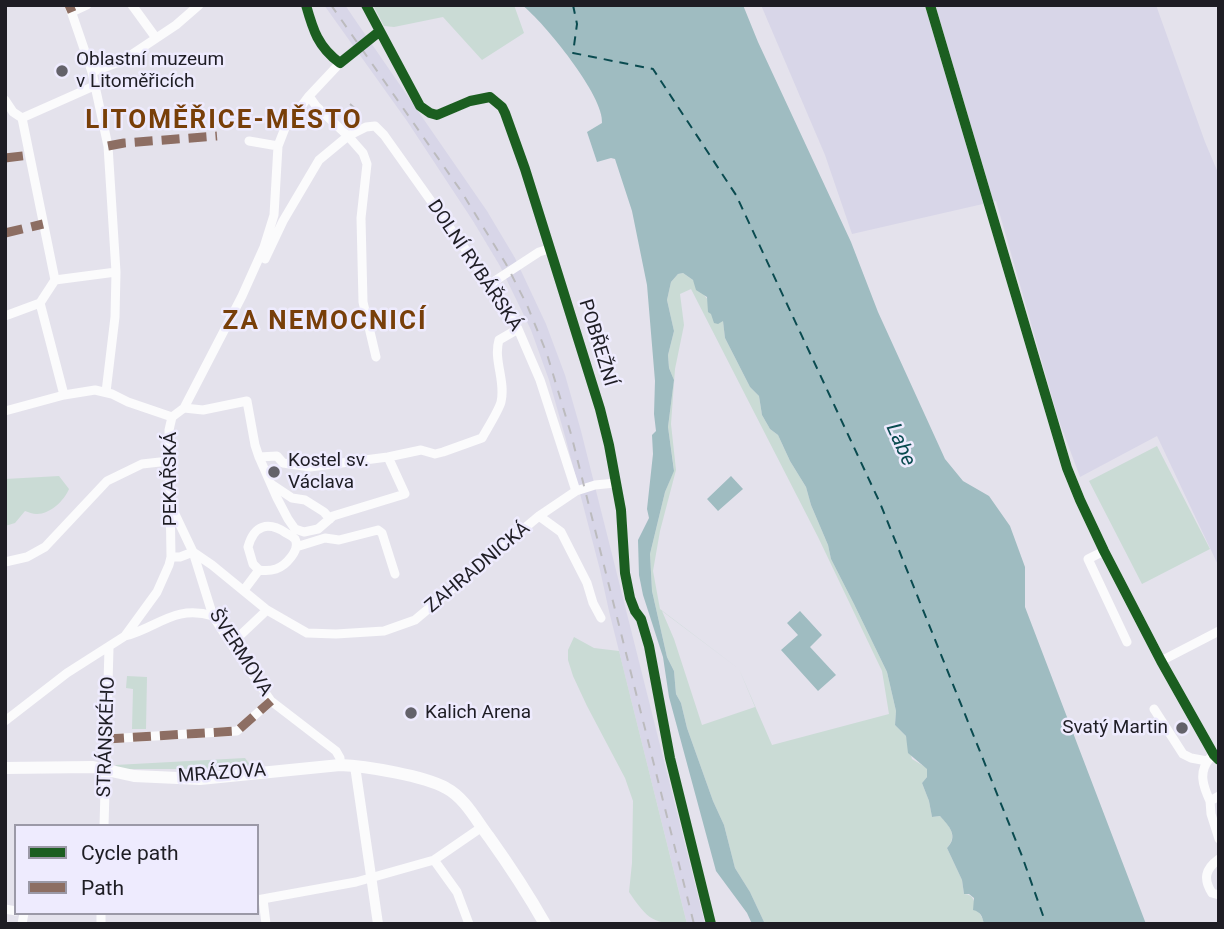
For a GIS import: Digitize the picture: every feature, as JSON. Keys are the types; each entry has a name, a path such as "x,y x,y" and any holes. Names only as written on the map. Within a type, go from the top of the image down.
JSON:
{"main road":[{"name":"MRÁZOVA","path":"5,768 93,767 134,776 200,779 340,765 355,766"},
{"path":"355,766 419,778 446,787 462,800 524,888 545,924"}],"street":[{"path":"87,5 71,9 92,72 107,146 116,272 115,317 106,392"},
{"path":"132,5 156,38"},
{"path":"92,72 122,61 199,5"},
{"path":"306,5 319,42 340,63"},
{"path":"366,5 380,31 340,63 309,96 285,128 278,146 274,215 264,247 242,296 184,408 203,410 247,401 258,457 288,519 295,529 304,533 318,529 333,516 405,494 388,457"},
{"path":"930,5 1068,468 1080,500 1213,759"},
{"name":"POBŘEŽNÍ","path":"380,31 421,106 430,113 437,115 470,101 490,97 505,113 600,409 621,510 625,573 630,598 641,620 649,646 670,758 711,924"},
{"path":"22,118 94,86"},
{"path":"309,96 363,153 367,163 361,218 363,302 376,357"},
{"path":"5,100 13,112 22,118 55,280 40,303 5,316"},
{"name":"DOLNÍ RYBÁŘSKÁ","path":"348,136 366,127 375,126 379,130 490,284 518,329 540,380 576,491"},
{"path":"242,296 252,286 283,221 319,160 348,136"},
{"path":"249,141 278,146"},
{"path":"490,284 549,249"},
{"path":"55,280 116,272"},
{"path":"40,303 64,395"},
{"path":"258,457 277,456 283,463 310,467 421,450 435,454 482,438 501,403 501,377 496,350 499,340 518,329"},
{"path":"5,411 88,390 106,392 172,417"},
{"name":"PEKAŘSKÁ","path":"171,556 169,430 172,417 184,408"},
{"path":"5,562 27,556 45,547 107,481 142,464 169,461"},
{"path":"270,483 292,498 305,500 330,519"},
{"name":"ZAHRADNICKÁ","path":"193,552 267,610 307,633 384,631 415,620 539,516 576,491 615,483"},
{"name":"ŠVERMOVA","path":"171,505 193,552 213,616 231,644 271,701 336,751 340,765"},
{"path":"539,516 561,533 587,583 601,618"},
{"path":"296,547 293,537 270,525 261,528 248,547 253,564 259,570 267,571 287,562 296,547 325,538 339,540 378,530 382,533 395,574"},
{"path":"1104,551 1088,559 1127,642"},
{"path":"5,721 67,673 125,636 157,592 171,556 180,557 193,552"},
{"path":"244,590 259,570"},
{"path":"231,644 267,610"},
{"path":"125,636 139,633 160,620 186,613 202,612 213,616"},
{"path":"1161,661 1219,632"},
{"name":"STRÁNSKÉHO","path":"104,824 109,648"},
{"path":"106,740 237,731 271,701"},
{"path":"1154,709 1183,754 1191,758 1213,759"},
{"path":"1213,759 1202,775 1204,788 1214,798 1211,814 1219,839"},
{"path":"355,766 378,924"},
{"path":"266,924 260,899 371,878 434,860 482,827"},
{"path":"1219,859 1206,875 1206,881 1212,893 1219,895"},
{"path":"434,860 457,891 469,924"}],"shaded area":[{"path":"324,5 345,5 487,211 515,258 546,324 565,375 581,431 705,924 687,924 565,436 531,330 500,266 473,221 407,121"},
{"path":"373,5 514,5 524,33 482,60 443,17 394,27 384,26"},
{"path":"761,5 1156,5 1219,175 1219,567 1157,436 1080,477 1058,418 996,201 852,234 825,155"},
{"path":"683,273 693,280 723,320 725,338 750,387 759,396 762,415 770,429 778,435 806,487 831,559 887,672 896,711 895,725 906,736 912,759 927,768 927,777 922,783 932,817 940,816 950,827 952,839 947,848 962,880 964,894 973,899 984,924 765,924 735,868 724,825 676,694 674,671 667,657 652,591 650,554 665,492 674,470 668,427 674,380 668,355 674,331 667,300 671,282 678,274","holes":["691,289 818,537 882,671 889,714 772,745 739,669 660,609 653,571 676,470 671,424 675,369 684,325 680,294","662,611 739,669 755,707 702,725"]},
{"path":"1157,446 1210,549 1142,584 1089,481"},
{"path":"59,476 69,489 56,506 42,513 25,511 15,523 5,526 5,479"},
{"path":"574,637 594,648 619,651 687,924 666,923 652,918 641,909 629,892 633,801 625,778 573,676 568,650"},
{"path":"127,676 147,677 146,729 132,729 133,689 126,688"},
{"path":"245,758 251,766 120,769 115,765"}],"water":[{"name":"Labe","path":"522,5 743,5 851,242 878,312 945,459 963,481 989,496 1010,526 1025,567 1025,607 1146,924 984,924 981,915 973,910 974,898 964,894 962,880 947,848 951,844 951,831 940,816 932,817 922,783 927,777 927,769 908,753 906,736 895,725 896,711 887,672 831,559 806,487 778,435 770,429 762,415 759,396 750,387 725,338 723,321 714,323 708,312 707,297 696,290 693,280 683,273 678,274 671,282 667,300 674,331 668,355 674,380 668,427 674,471 665,492 650,554 652,591 667,657 674,671 676,694 687,728 724,825 735,868 765,924 752,924 716,871 669,697 663,657 639,575 638,540 649,518 647,509 653,454 652,435 656,431 647,285 632,211 615,159 597,162 587,132 602,123 594,96 558,43"},
{"path":"731,476 743,489 718,511 707,499"},
{"path":"800,611 822,635 810,647 836,675 818,691 781,650 798,635 787,623"}],"ferry route":[{"path":"573,5 577,24 573,53 653,69 736,195 880,503 1022,856 1046,924"}],"railway":[{"path":"331,5 461,191 506,264 527,305 547,354 571,434 694,924"},
{"path":"350,104 359,112"}],"marked path":[{"path":"69,5 72,12"},
{"path":"108,146 217,136"},
{"path":"5,158 30,155"},
{"path":"5,233 43,224"},
{"path":"106,739 237,731 271,701"}],"cycle path":[{"path":"306,5 317,37 326,51 340,63 380,31"},
{"path":"366,5 420,106 437,115 470,101 490,97 505,113 600,409 621,510 625,573 630,598 641,619 649,646 670,758 711,924"},
{"path":"930,5 1067,468 1104,551 1161,661 1219,760"}],"place":[{"name":"Oblastní muzeum v Litoměřicích","path":"62,71"},
{"name":"Kostel sv. Václava","path":"274,472"},
{"name":"Kalich Arena","path":"411,713"},
{"name":"Svatý Martin","path":"1182,728"}],"district":[{"name":"LITOMĚŘICE-MĚSTO","path":"224,121"},
{"name":"ZA NEMOCNICÍ","path":"325,322"}]}
